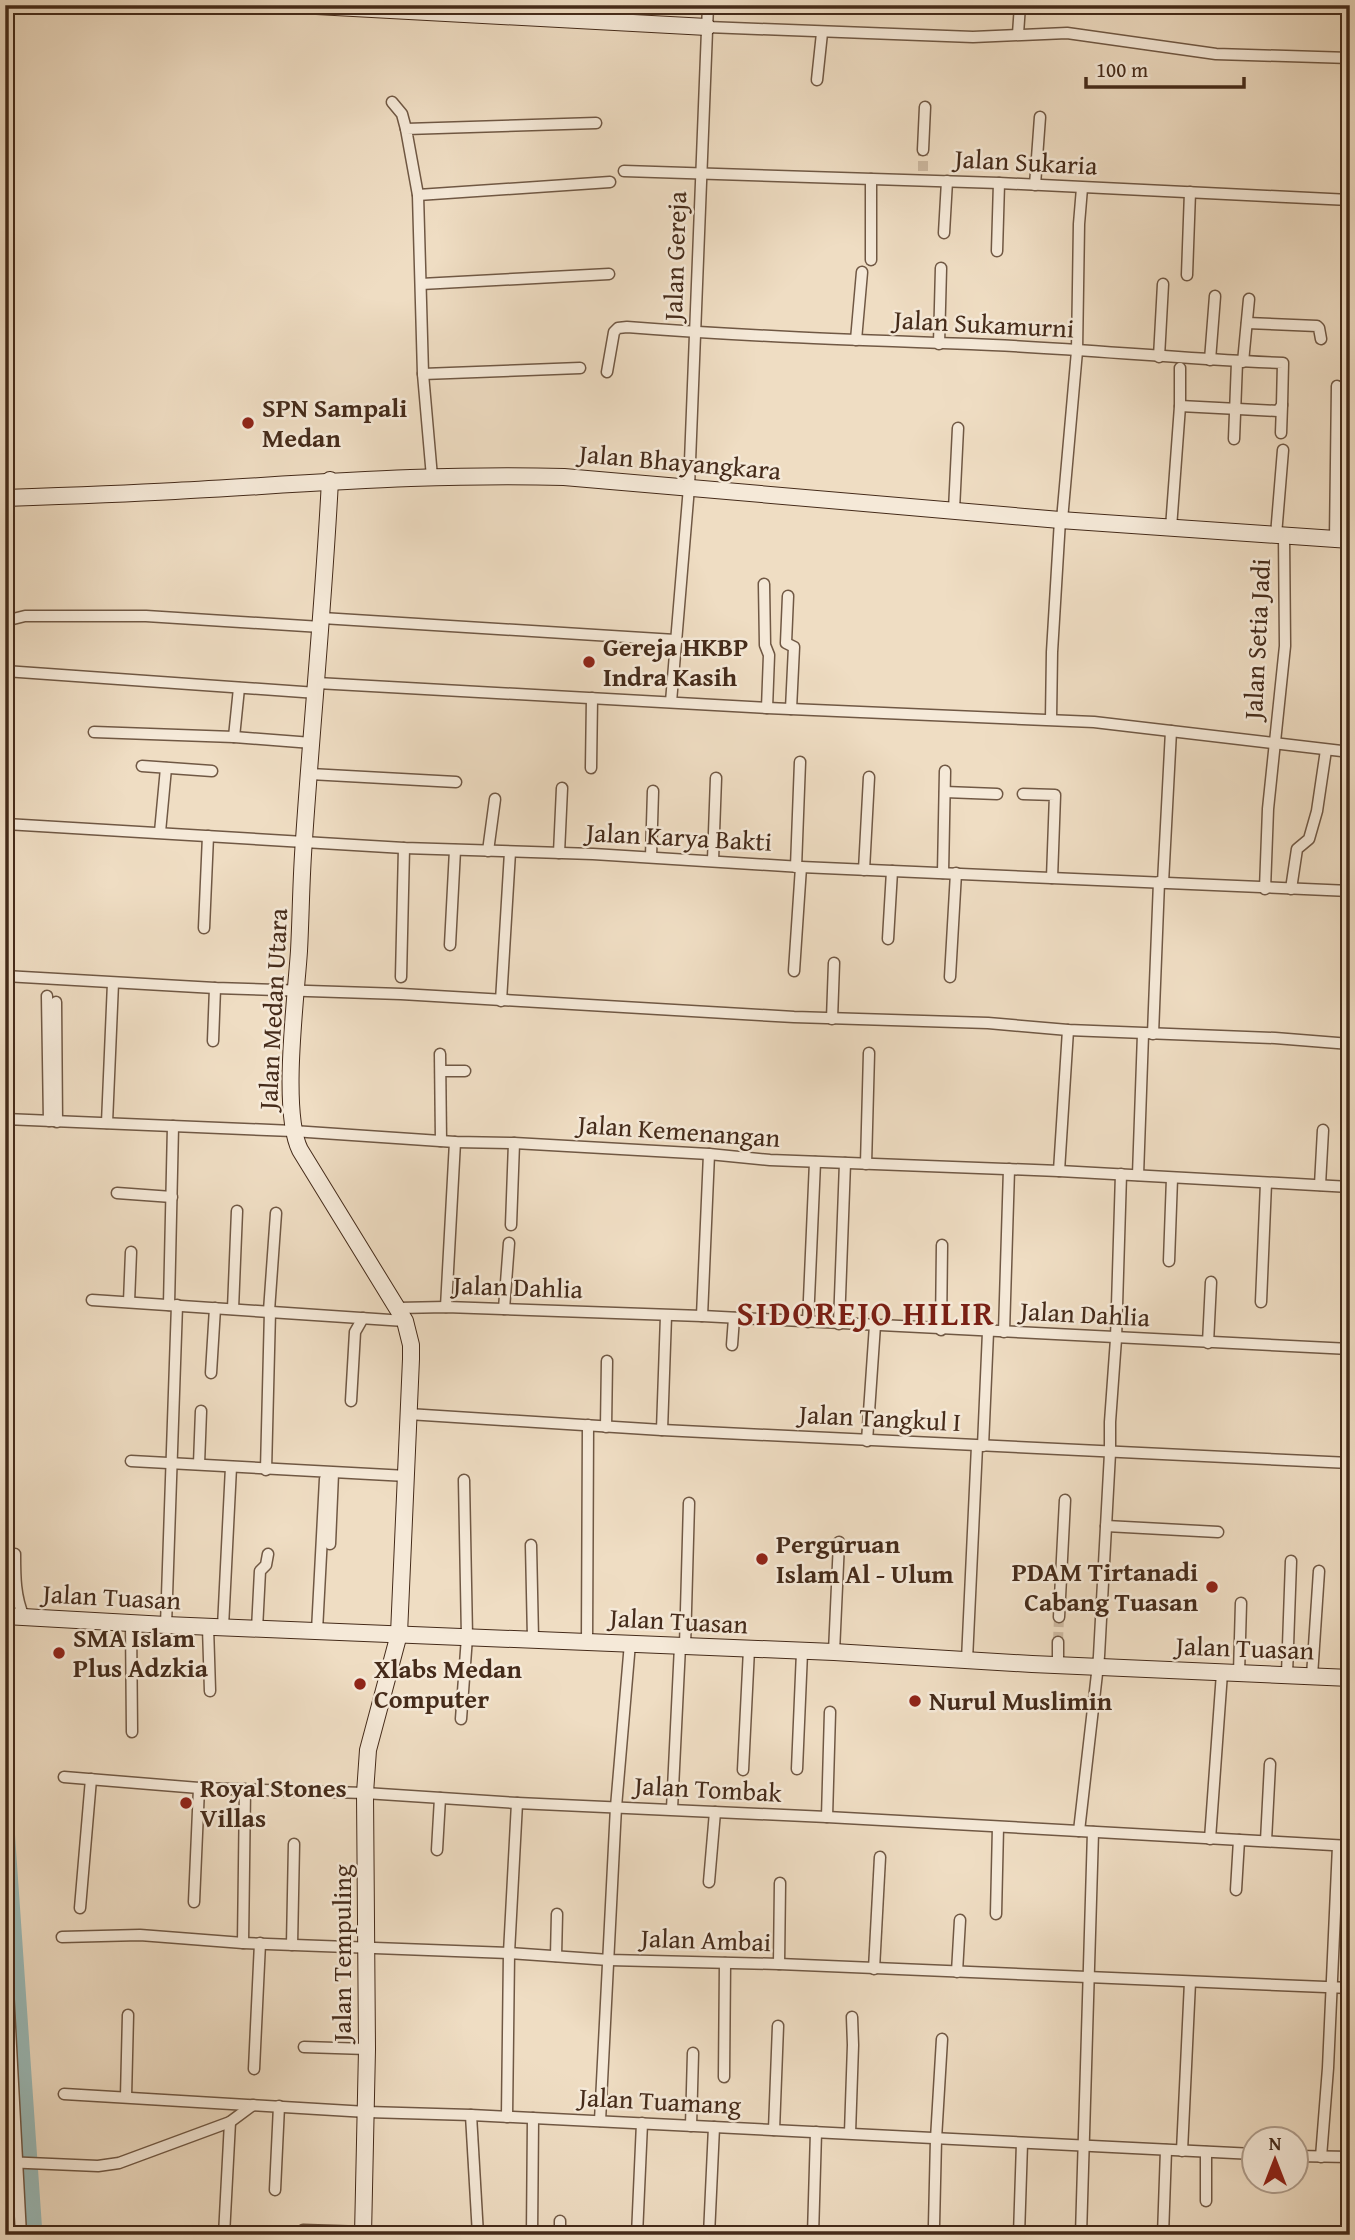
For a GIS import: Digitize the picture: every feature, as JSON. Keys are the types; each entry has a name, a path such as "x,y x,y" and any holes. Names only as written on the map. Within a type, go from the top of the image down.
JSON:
{"street":[{"path":"298,5 525,11 707,27 821,33 972,37 1067,33 1216,54 1350,58"},
{"name":"Jalan Gereja","path":"671,702 689,487 708,5"},
{"path":"1018,34 1020,5"},
{"path":"817,80 821,33"},
{"path":"392,102 402,114 418,195 423,374 432,477"},
{"path":"923,150 925,107"},
{"path":"1035,185 1040,117"},
{"path":"406,129 596,123"},
{"name":"Jalan Sukaria","path":"624,171 871,179 922,176 947,181 1350,200"},
{"path":"871,179 871,260"},
{"path":"418,195 610,181"},
{"path":"944,233 947,181"},
{"path":"996,251 999,183"},
{"path":"1051,719 1052,652 1061,520 1077,351 1082,188"},
{"path":"1187,275 1190,192"},
{"path":"939,344 941,268"},
{"path":"856,340 862,272"},
{"path":"421,284 609,274"},
{"path":"1158,357 1163,284"},
{"path":"1210,360 1215,296"},
{"path":"1234,439 1240,362 1249,299"},
{"path":"1247,323 1317,326 1321,339"},
{"name":"Jalan Sukamurni","path":"607,372 612,336 618,328 1283,363 1282,405"},
{"path":"423,374 580,368"},
{"path":"1171,528 1180,406 1180,368"},
{"path":"1337,386 1342,539"},
{"path":"1180,406 1278,411 1282,405"},
{"path":"1281,433 1282,405"},
{"path":"954,510 958,428"},
{"name":"Jalan Setia Jadi","path":"1265,889 1268,809 1285,646 1280,535 1283,450"},
{"name":"Jalan Bhayangkara","path":"5,498 176,491 330,480 564,477 1061,520 1342,539"},
{"name":"Jalan Medan Utara","path":"330,480 322,622 304,842 291,1084 293,1131 300,1150 402,1314 411,1345 399,1634"},
{"path":"764,584 765,645 769,655 767,708"},
{"path":"788,596 786,643 794,647 791,709"},
{"path":"5,621 25,616 146,616 675,640"},
{"path":"5,671 239,688 317,688 593,698 1051,719 1350,751"},
{"path":"234,737 239,688"},
{"path":"591,768 593,698"},
{"path":"1138,1175 1171,731"},
{"path":"94,732 312,743"},
{"path":"1291,889 1297,849 1308,841 1317,811 1326,750"},
{"path":"794,971 800,762"},
{"path":"142,766 212,771"},
{"path":"160,832 166,768"},
{"path":"943,873 945,771"},
{"path":"310,774 456,782"},
{"path":"864,870 869,777"},
{"path":"713,860 716,778"},
{"path":"559,853 562,788"},
{"path":"651,857 653,791"},
{"path":"945,792 996,794"},
{"path":"1023,794 1055,795 1052,878"},
{"path":"488,851 495,799"},
{"name":"Jalan Karya Bakti","path":"6,824 404,848 651,857 798,867 1350,891"},
{"path":"204,928 208,836"},
{"path":"401,977 404,848"},
{"path":"450,945 456,850"},
{"path":"501,1001 510,852"},
{"path":"888,939 892,871"},
{"path":"950,977 956,873"},
{"path":"832,1019 834,963"},
{"path":"5,976 296,992 401,994 832,1019 988,1023 1068,1030 1275,1038 1350,1044"},
{"path":"107,1123 113,983"},
{"path":"213,1041 215,988"},
{"path":"51,999 53,1121"},
{"path":"1059,1171 1068,1030"},
{"path":"866,1164 869,1053"},
{"path":"440,1054 441,1140"},
{"path":"441,1071 465,1071"},
{"path":"5,1119 6,1174"},
{"name":"Jalan Kemenangan","path":"5,1119 293,1131 815,1162 1059,1171 1350,1187"},
{"path":"166,1625 171,1462 173,1126"},
{"path":"1320,1185 1323,1130"},
{"path":"446,1307 455,1142"},
{"path":"511,1225 514,1143"},
{"path":"702,1316 709,1154"},
{"path":"808,1322 815,1162"},
{"path":"839,1324 845,1163"},
{"path":"1003,1332 1009,1170"},
{"path":"1079,1830 1097,1666 1106,1526 1121,1174"},
{"path":"1169,1261 1172,1178"},
{"path":"1261,1302 1266,1183"},
{"path":"117,1194 172,1198"},
{"path":"233,1309 237,1211"},
{"path":"266,1470 270,1311 276,1213"},
{"path":"504,1309 509,1243"},
{"path":"941,1330 942,1245"},
{"path":"129,1302 131,1252"},
{"path":"1208,1343 1211,1282"},
{"name":"Jalan Dahlia","path":"92,1300 363,1318 446,1307 702,1316 1350,1349"},
{"path":"211,1373 215,1308"},
{"path":"662,1430 666,1316"},
{"path":"351,1401 355,1332 363,1318"},
{"path":"732,1345 734,1318"},
{"path":"867,1441 874,1325"},
{"path":"967,1660 988,1332"},
{"path":"606,1427 607,1361"},
{"path":"199,1464 201,1411"},
{"name":"Jalan Tangkul I","path":"408,1414 867,1441 1350,1463"},
{"path":"587,1642 588,1425"},
{"path":"131,1461 199,1464 329,1476 407,1476"},
{"path":"210,1691 231,1467"},
{"path":"329,1476 330,1544"},
{"path":"317,1631 329,1476"},
{"path":"461,1719 467,1637 464,1480"},
{"path":"1059,1617 1065,1500"},
{"path":"672,1810 689,1503"},
{"path":"1106,1526 1218,1532"},
{"path":"834,1652 839,1542"},
{"path":"531,1545 533,1640"},
{"path":"14,1616 18,1602 15,1554"},
{"path":"257,1629 260,1570 266,1565 268,1554"},
{"path":"1287,1674 1291,1561"},
{"path":"1312,1676 1319,1571"},
{"path":"1239,1673 1241,1603"},
{"name":"Jalan Tuasan","path":"14,1616 1350,1678"},
{"path":"131,1623 132,1732"},
{"name":"Jalan Tempuling","path":"363,2233 367,2112 365,1793 368,1750 399,1634"},
{"path":"1058,1642 1058,1665"},
{"path":"600,2121 616,1807 630,1643"},
{"path":"744,1770 749,1649"},
{"path":"797,1769 802,1651"},
{"path":"1210,1839 1222,1673"},
{"path":"827,1817 830,1712"},
{"path":"1349,1749 1350,1735"},
{"path":"1266,1841 1270,1764"},
{"name":"Jalan Tombak","path":"64,1777 199,1787 365,1793 1344,1846"},
{"path":"80,1908 90,1779"},
{"path":"194,1902 199,1787"},
{"path":"243,1942 245,1789"},
{"path":"437,1850 440,1798"},
{"path":"507,2117 509,1953 517,1803"},
{"path":"709,1882 715,1812"},
{"path":"996,1914 998,1827"},
{"path":"1081,2235 1093,1832"},
{"path":"1236,1890 1239,1840"},
{"path":"292,1945 294,1844"},
{"path":"1321,2157 1336,1913 1344,1846"},
{"path":"874,1969 880,1857"},
{"path":"779,1964 780,1883"},
{"path":"1336,1913 1350,1914"},
{"path":"556,1956 557,1914"},
{"path":"957,1972 960,1920"},
{"path":"5,1933 15,2162 21,2235"},
{"name":"Jalan Ambai","path":"62,1937 140,1935 609,1960 779,1964 1350,1988"},
{"path":"254,2069 260,1943"},
{"path":"724,2077 725,1963"},
{"path":"1182,2151 1190,1982"},
{"path":"126,2097 128,2015"},
{"path":"850,2133 852,2017"},
{"path":"774,2130 778,2026"},
{"path":"934,2225 942,2039"},
{"path":"304,2047 367,2049"},
{"path":"691,2126 693,2053"},
{"name":"Jalan Tuamang","path":"64,2094 367,2112 1240,2153"},
{"path":"15,2162 98,2166 119,2163 230,2122 253,2105"},
{"path":"275,2190 279,2106"},
{"path":"471,2115 478,2235"},
{"path":"531,2235 533,2118"},
{"path":"224,2235 230,2122"},
{"path":"637,2235 642,2123"},
{"path":"709,2235 714,2127"},
{"path":"813,2235 816,2132"},
{"path":"1019,2235 1022,2143"},
{"path":"1163,2235 1166,2150"},
{"path":"1206,2152 1206,2201"},
{"path":"1310,2156 1350,2157"},
{"path":"1349,2218 1350,2199"},
{"path":"560,2235 561,2221"},
{"path":"303,2230 363,2233"}],"waterway":[{"path":"5,1828 33,2235"}],"tunnel":[{"path":"923,150 923,171"},
{"path":"1058,1642 1059,1617"}],"place":[{"name":"SPN Sampali Medan","path":"248,423"},
{"name":"Gereja HKBP Indra Kasih","path":"589,662"},
{"name":"Perguruan Islam Al - Ulum","path":"762,1559"},
{"name":"PDAM Tirtanadi Cabang Tuasan","path":"1212,1587"},
{"name":"SMA Islam Plus Adzkia","path":"59,1653"},
{"name":"Xlabs Medan Computer","path":"360,1684"},
{"name":"Nurul Muslimin","path":"915,1701"},
{"name":"Royal Stones Villas","path":"186,1803"}],"district":[{"name":"SIDOREJO HILIR","path":"866,1313"}]}
